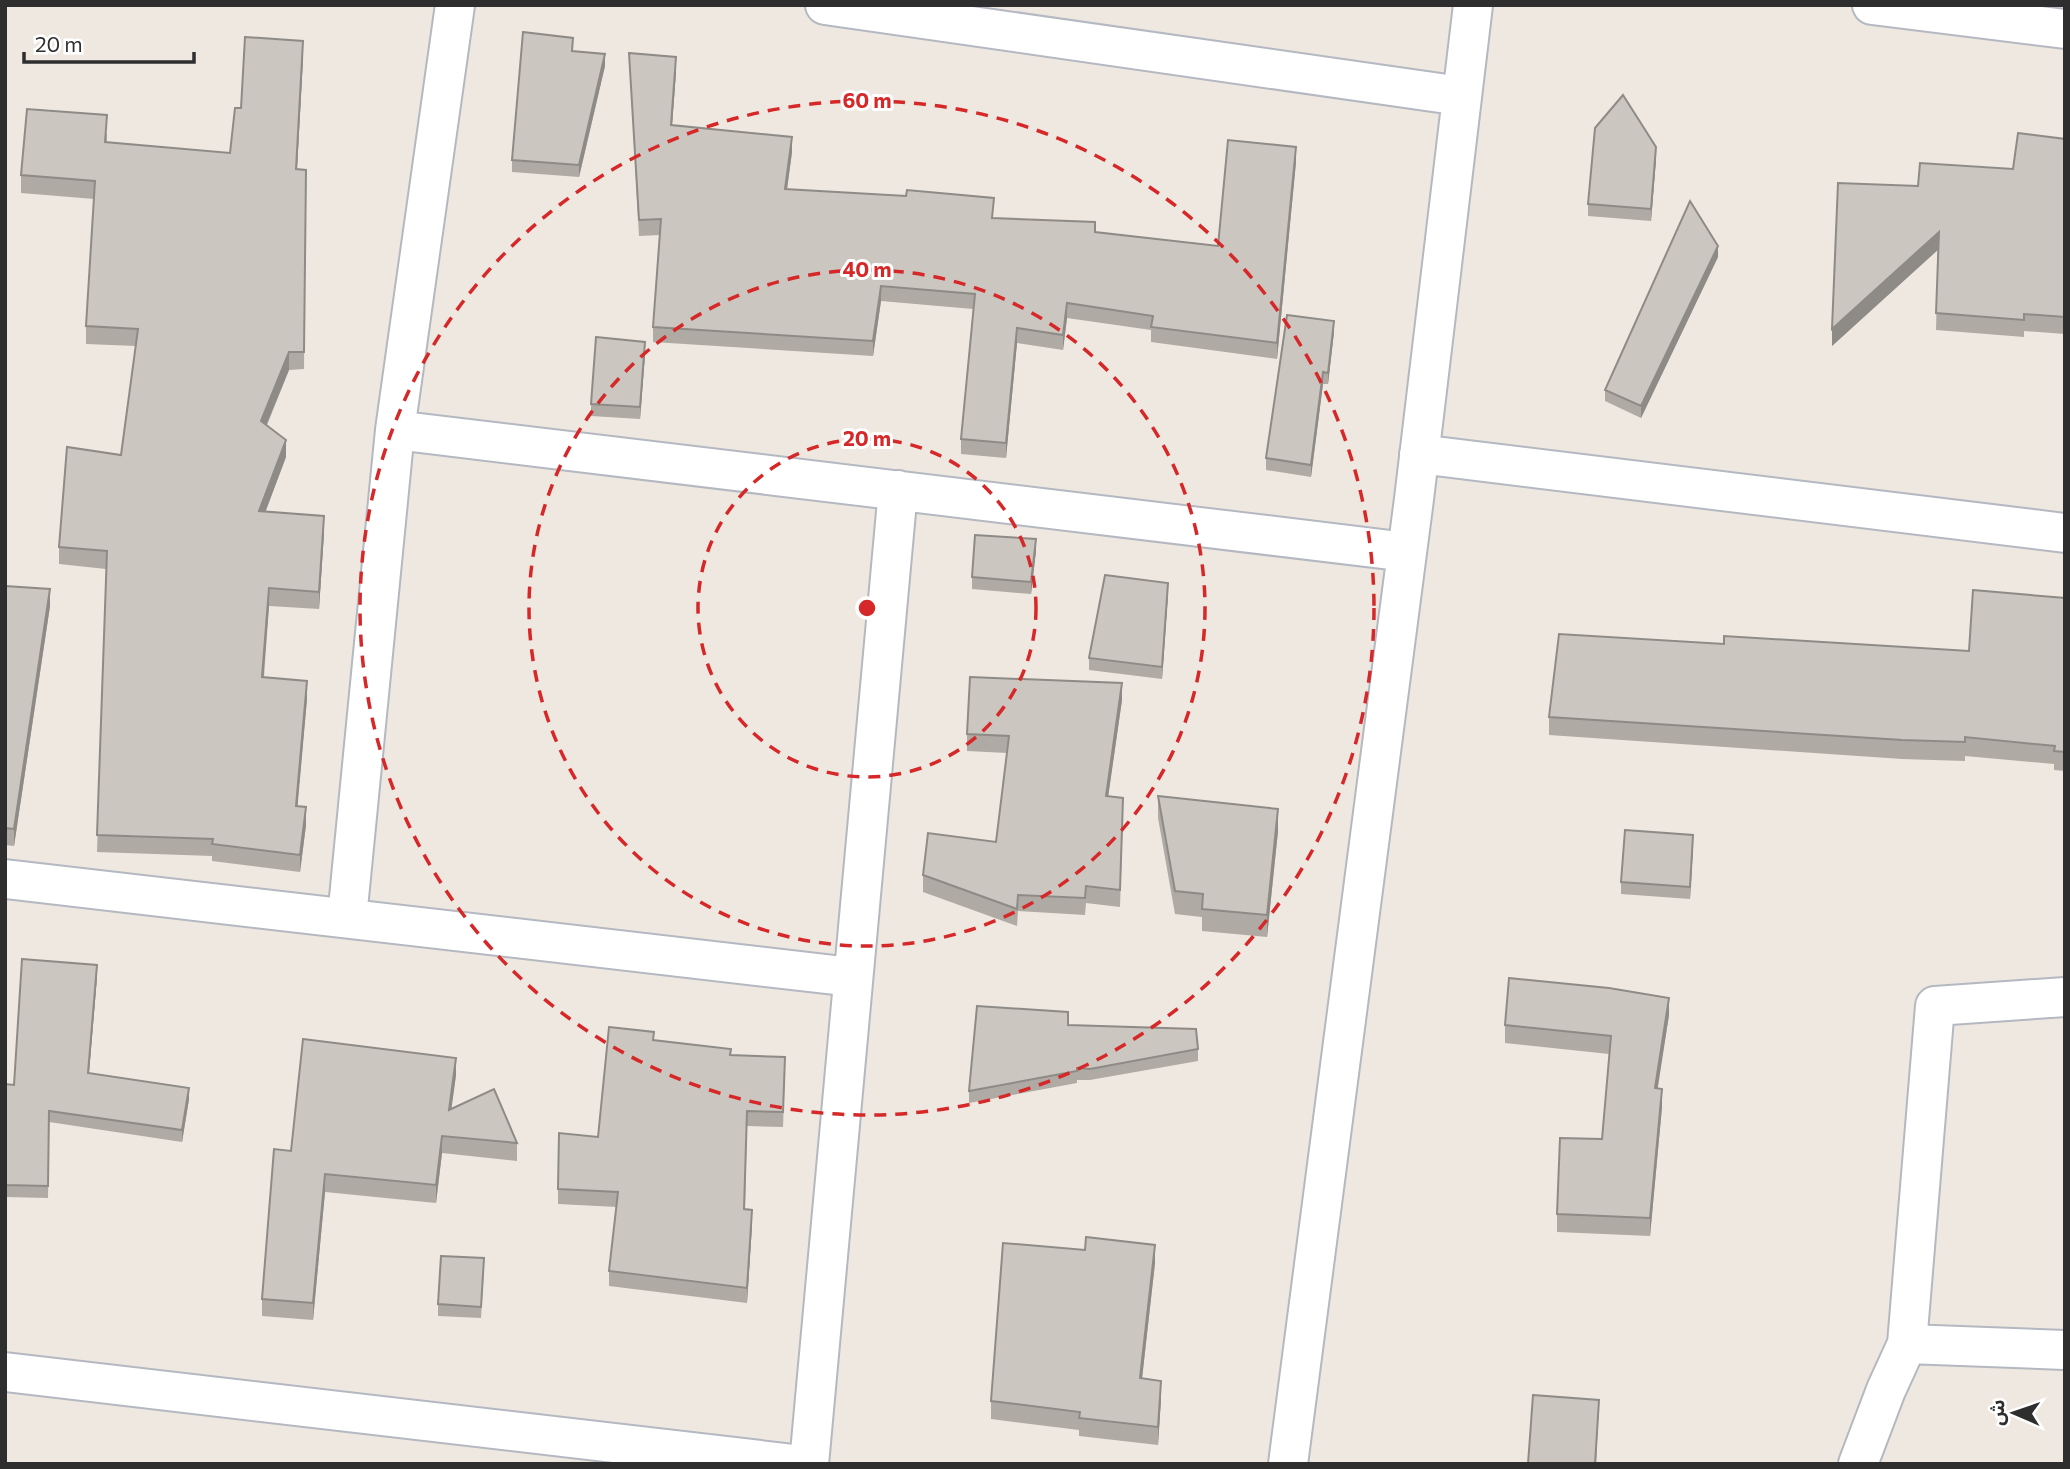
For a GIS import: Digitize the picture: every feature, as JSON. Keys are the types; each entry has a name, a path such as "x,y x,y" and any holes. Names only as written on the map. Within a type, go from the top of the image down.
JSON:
{"street":[{"path":"347,918 396,430 455,5"},
{"path":"825,5 1461,96"},
{"path":"1288,1464 1407,552 1473,5"},
{"path":"1872,5 2007,14 2065,29"},
{"path":"396,430 1407,552"},
{"path":"1419,454 2065,533"},
{"path":"809,1464 898,490"},
{"path":"5,879 852,977"},
{"path":"1858,1464 1907,1344 1935,1006 2065,997"},
{"path":"1907,1344 2065,1350"},
{"path":"5,1372 794,1464"}],"building":[{"path":"523,32 573,38 572,51 605,54 579,165 512,160"},
{"path":"245,37 303,41 296,169 306,170 304,352 289,352 261,421 286,440 259,511 324,516 319,592 269,588 262,677 307,681 296,806 306,807 300,855 212,844 213,839 97,835 107,551 59,547 67,447 121,455 138,329 86,326 95,181 21,175 27,109 107,115 105,142 230,153 235,108 241,108"},
{"path":"629,53 676,57 671,125 792,137 785,189 906,196 907,190 994,198 992,218 1095,222 1095,232 1218,246 1228,140 1296,147 1277,343 1151,327 1153,316 1067,303 1063,335 1017,328 1006,443 961,439 975,294 881,286 873,341 653,327 661,219 639,220"},
{"path":"1623,95 1656,147 1651,209 1588,204 1595,128"},
{"path":"2018,133 2065,139 2065,317 2024,314 2024,320 1936,313 1939,232 1832,329 1838,183 1918,186 1920,163 2013,169"},
{"path":"1690,201 1718,246 1641,406 1605,390"},
{"path":"1287,315 1334,321 1328,373 1323,372 1311,465 1266,458"},
{"path":"596,337 645,342 640,407 591,404"},
{"path":"975,535 1036,539 1031,582 972,577"},
{"path":"1105,575 1168,583 1162,667 1089,658"},
{"path":"5,586 50,589 14,829 5,828"},
{"path":"1973,590 2065,598 2065,752 2054,751 2055,746 1965,737 1965,742 1902,740 1549,717 1559,634 1724,644 1724,636 1969,651"},
{"path":"970,677 1122,683 1106,796 1123,798 1120,890 1086,886 1085,898 1018,895 1017,909 923,875 928,833 996,842 1009,736 967,734"},
{"path":"1158,796 1278,809 1267,915 1202,909 1203,894 1175,891"},
{"path":"1625,830 1693,835 1690,887 1621,882"},
{"path":"22,959 97,965 88,1073 189,1088 182,1130 49,1111 48,1186 5,1185 5,1084 14,1085"},
{"path":"1509,978 1609,988 1669,998 1655,1088 1662,1089 1650,1218 1557,1214 1560,1138 1602,1139 1611,1036 1505,1025"},
{"path":"977,1006 1068,1012 1068,1025 1196,1029 1198,1049 1090,1069 1077,1068 1077,1071 969,1091"},
{"path":"609,1027 654,1032 653,1040 731,1049 730,1055 785,1057 783,1112 747,1111 744,1209 752,1210 747,1288 609,1271 618,1192 558,1189 559,1133 598,1137"},
{"path":"303,1039 456,1058 449,1110 494,1089 517,1143 442,1136 436,1185 325,1174 313,1303 262,1299 274,1149 291,1151"},
{"path":"1086,1237 1155,1245 1140,1378 1161,1381 1158,1427 1079,1418 1080,1412 991,1401 1003,1243 1085,1250"},
{"path":"441,1256 484,1258 481,1307 438,1304"},
{"path":"1533,1395 1599,1400 1595,1464 1528,1464"}]}
